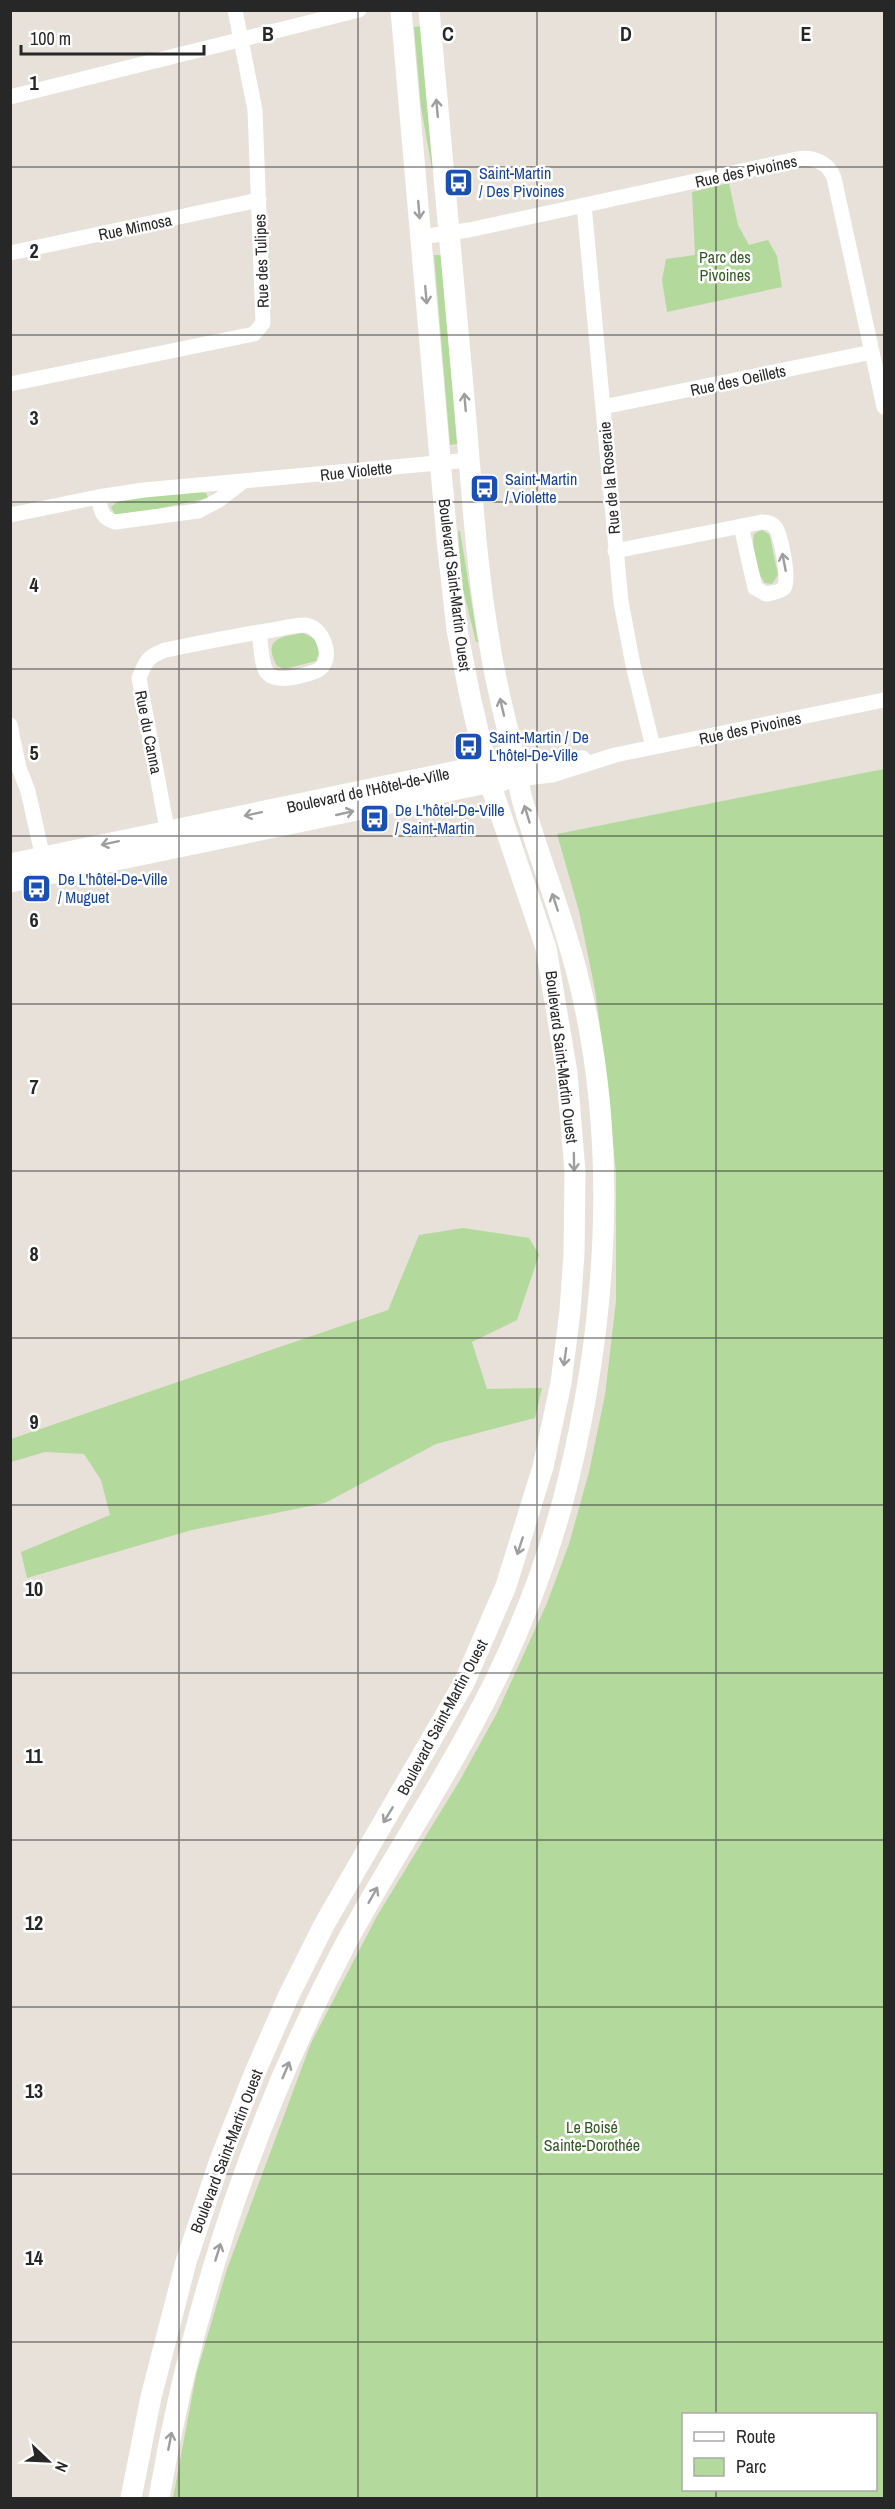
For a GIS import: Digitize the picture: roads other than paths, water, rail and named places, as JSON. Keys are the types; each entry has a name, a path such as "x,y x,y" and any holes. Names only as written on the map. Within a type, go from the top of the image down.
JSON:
{"main road":[{"name":"Boulevard Saint-Martin Ouest","path":"131,2499 146,2419 175,2301 199,2219 229,2136 281,2012 325,1923 429,1747 484,1639 506,1586 530,1516 555,1417 566,1344 573,1274 574,1149 570,1092 546,948 488,775 455,616 401,10"},
{"name":"Boulevard Saint-Martin Ouest","path":"159,2499 181,2385 195,2328 224,2234 255,2146 296,2046 339,1956 378,1885 468,1734 505,1660 549,1548 565,1495 579,1433 593,1350 602,1232 600,1124 593,1057 578,975 516,772 488,639 470,460 447,184 437,117 429,10"},
{"name":"Boulevard de l'Hôtel-de-Ville","path":"10,882 45,866 488,775 516,772"},
{"name":"Boulevard de l'Hôtel-de-Ville","path":"10,864 45,866"}],"street":[{"name":"Rue des Tulipes","path":"10,384 254,334 263,324 255,110 236,10"},
{"path":"10,97 360,10"},
{"name":"Rue des Pivoines","path":"421,237 450,233 803,158 822,162 834,178 885,407"},
{"name":"Rue Mimosa","path":"10,253 259,200"},
{"name":"Rue de la Roseraie","path":"584,205 621,602 633,665 653,747"},
{"name":"Rue des Oeillets","path":"603,407 872,352"},
{"name":"Rue Violette","path":"10,515 98,496 470,460"},
{"path":"98,496 102,515 107,520 115,522 198,511 219,500 243,482"},
{"path":"615,551 741,526 767,522 777,530 787,574 786,584 782,590 766,594 755,588 741,526"},
{"name":"Rue du Canna","path":"169,840 139,678 144,664 150,656 165,650 259,632 306,625 316,628 322,636 326,657 322,668 310,674 280,681 272,678 265,672 259,632"},
{"name":"Rue des Pivoines","path":"615,755 885,700"},
{"path":"10,725 19,768 28,790 45,866"},
{"name":"Boulevard de l'Hôtel-de-Ville","path":"516,772 615,755"}],"place":[{"name":"Saint-Martin / Des Pivoines","path":"458,182"},
{"name":"Saint-Martin / Violette","path":"484,488"},
{"name":"Saint-Martin / De L'hôtel-De-Ville","path":"468,746"},
{"name":"De L'hôtel-De-Ville / Saint-Martin","path":"374,819"},
{"name":"De L'hôtel-De-Ville / Muguet","path":"37,888"}],"park label":[{"name":"Parc des Pivoines","path":"725,266"},
{"name":"Le Boisé Sainte-Dorothée","path":"592,2136"}]}
